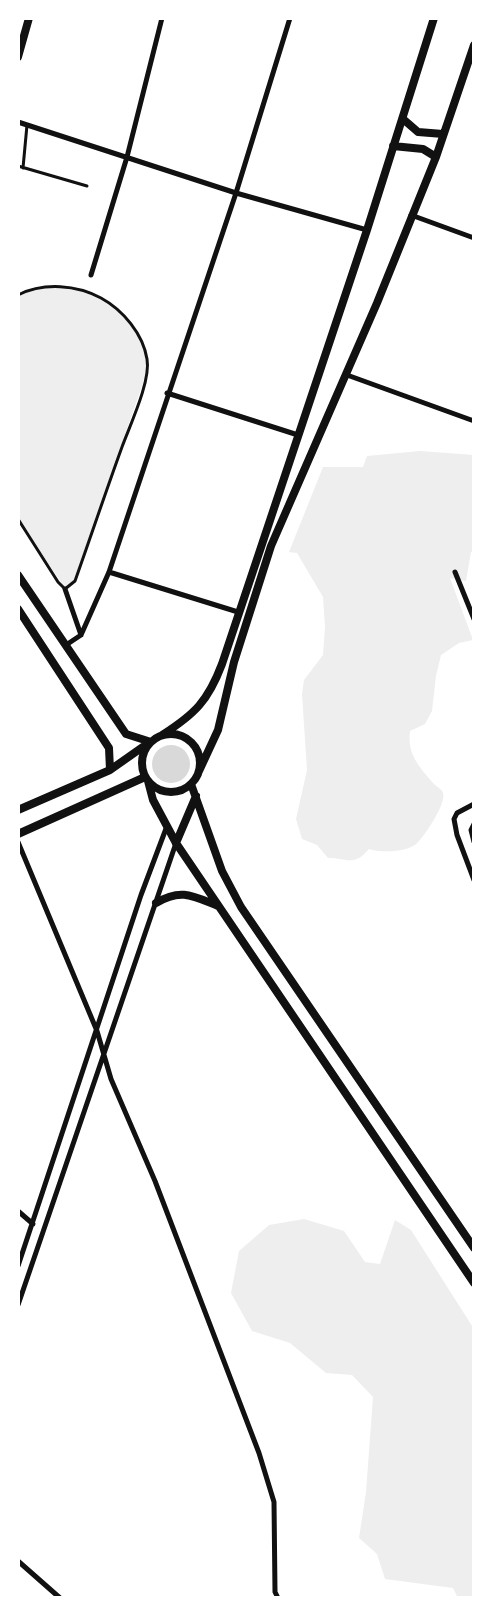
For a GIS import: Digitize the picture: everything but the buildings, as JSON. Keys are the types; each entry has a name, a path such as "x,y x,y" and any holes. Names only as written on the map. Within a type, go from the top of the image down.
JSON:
{"main road":[{"path":"18,57 29,18"},
{"path":"18,810 110,770 195,713 208,696 222,664 367,230 434,18"},
{"path":"147,779 159,789 172,792 191,784 218,730 234,662 272,546 347,375 410,215 436,157 474,45"},
{"path":"403,119 418,132 443,134"},
{"path":"393,146 423,148 436,157"},
{"path":"18,575 126,734 151,742"},
{"path":"18,609 110,748 110,770"},
{"path":"162,735 179,735 188,739 198,753 199,771"},
{"path":"151,742 143,755 147,779 153,800 176,843 474,1283"},
{"path":"18,834 147,779"},
{"path":"191,784 218,862 241,907 474,1248"},
{"path":"176,843 196,796"},
{"path":"156,903 170,894 183,894 219,906"}],"street":[{"path":"91,275 127,157 162,18"},
{"path":"66,645 81,635 109,572 167,393 236,193 290,18"},
{"path":"18,122 236,193 367,230"},
{"path":"410,215 474,238"},
{"path":"347,375 474,422"},
{"path":"167,393 298,435"},
{"path":"109,572 238,612"},
{"path":"455,572 474,619"},
{"path":"65,589 81,635"},
{"path":"474,804 457,813 454,819 457,835 474,880"},
{"path":"474,824 471,830 474,842"},
{"path":"18,1266 141,895 167,826"},
{"path":"18,842 97,1031 111,1079 155,1181 259,1453 274,1502 275,1592 278,1598"},
{"path":"18,1305 176,843"},
{"path":"18,1211 33,1224"},
{"path":"18,1560 60,1598"}],"lane":[{"path":"23,168 27,125"},
{"path":"18,166 87,186"},
{"path":"18,295 53,286 86,290 105,300 129,321 143,343 148,361 141,394 75,581 65,589 18,519"}],"shaded area":[{"path":"53,287 82,291 104,302 124,317 140,337 147,363 143,383 74,580 65,588 18,519 18,297 28,291"},
{"path":"420,451 474,455 474,551 471,552 466,581 450,578 473,640 459,643 441,655 432,711 425,724 410,731 410,747 415,760 434,784 442,790 443,798 434,820 415,845 392,851 369,849 355,860 328,858 317,845 302,839 296,819 307,770 302,694 304,680 323,655 325,627 323,597 297,553 289,552 323,467 363,467 367,456"},
{"path":"171,745 184,751 190,764 184,777 171,783 158,777 152,764 158,751"},
{"path":"304,1219 344,1231 365,1262 380,1264 395,1220 411,1230 474,1329 474,1598 458,1598 453,1588 385,1579 377,1554 359,1538 366,1492 373,1397 352,1375 326,1373 290,1343 252,1331 231,1293 239,1251 269,1225"}]}
